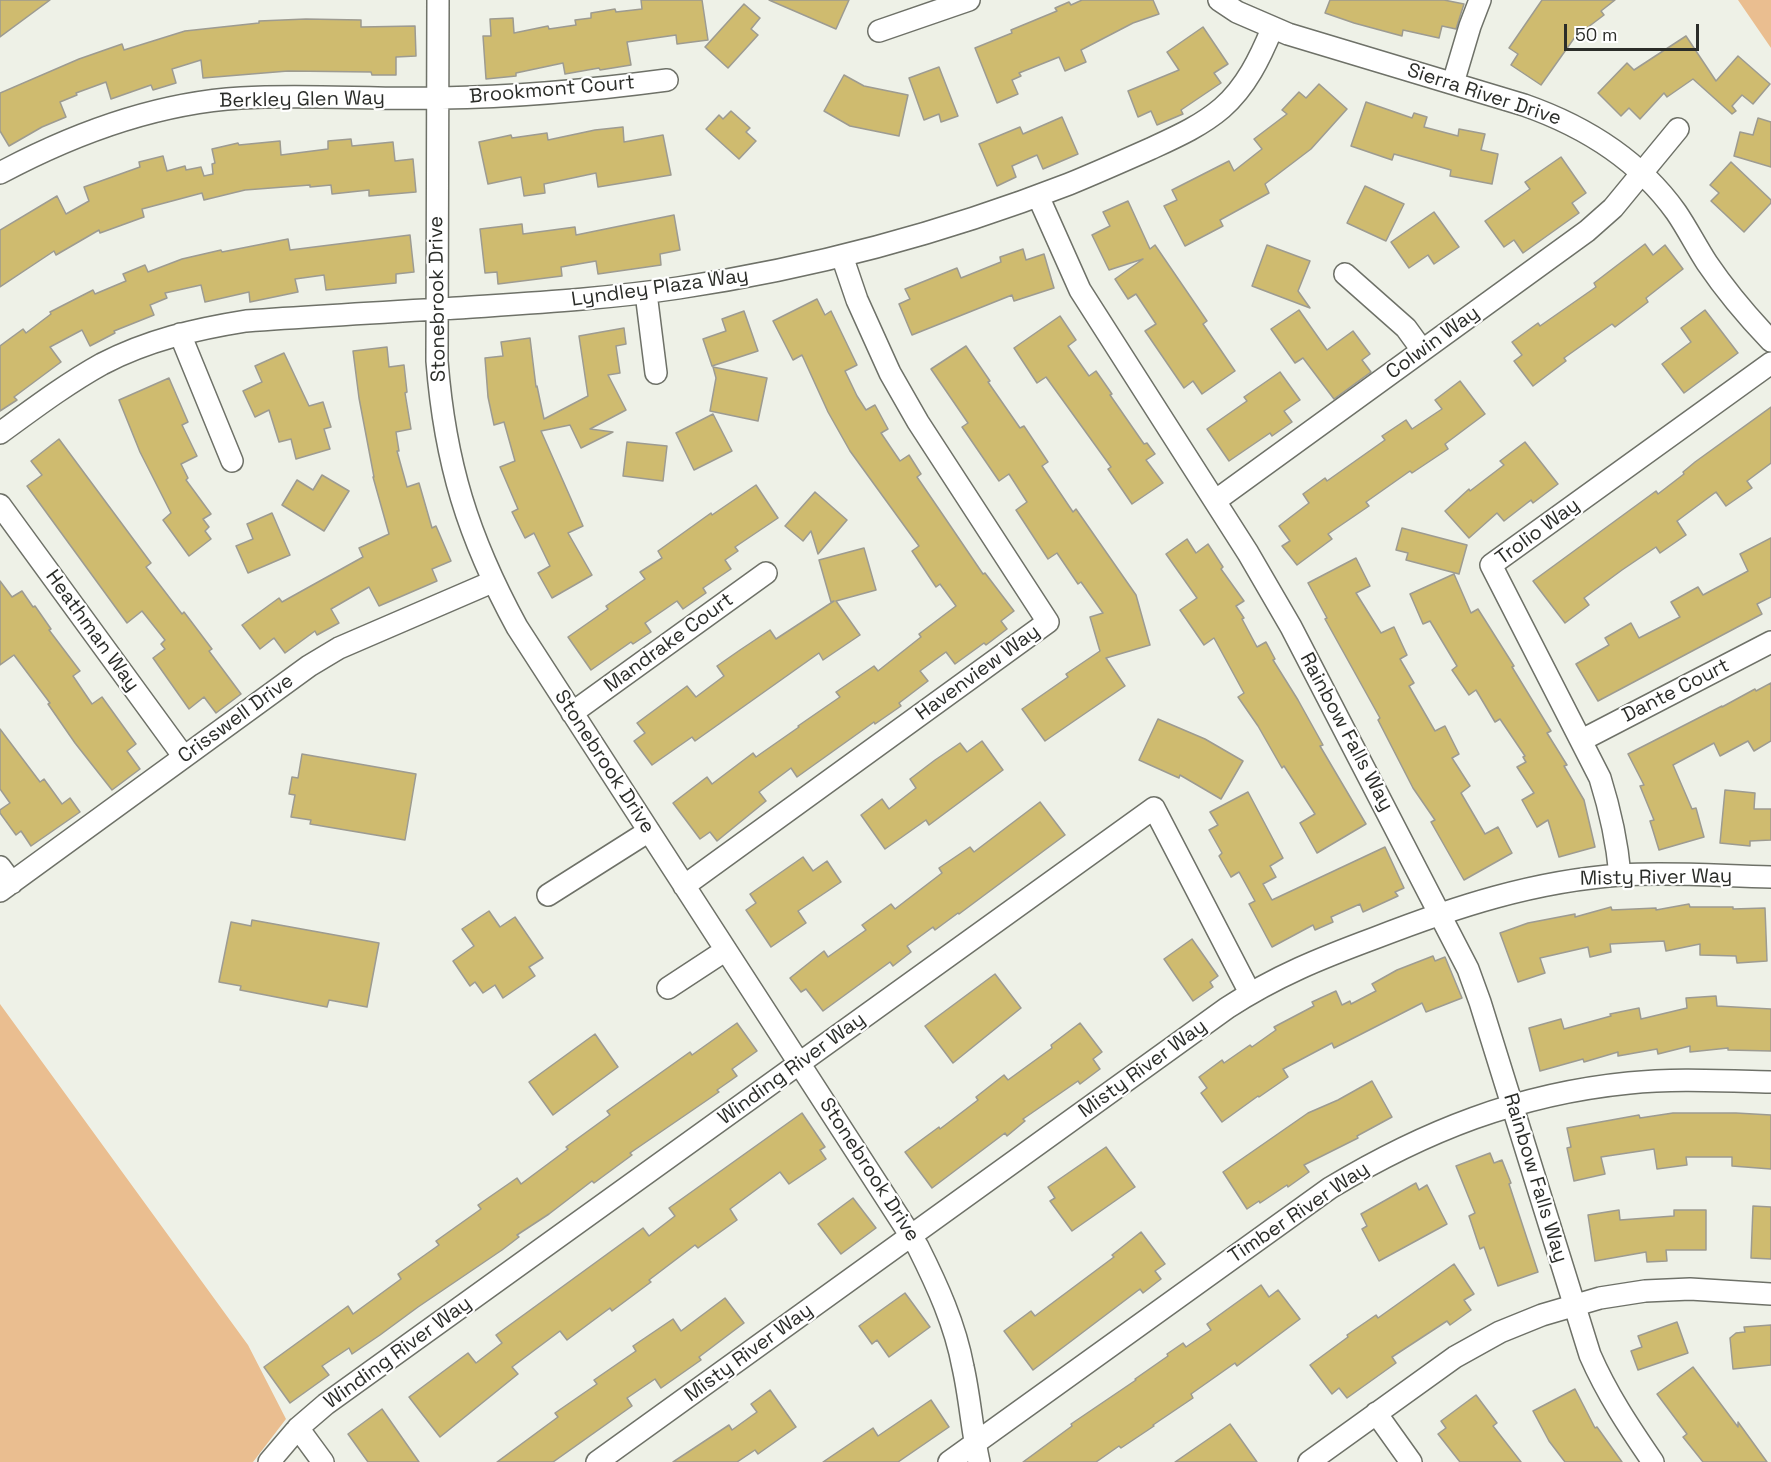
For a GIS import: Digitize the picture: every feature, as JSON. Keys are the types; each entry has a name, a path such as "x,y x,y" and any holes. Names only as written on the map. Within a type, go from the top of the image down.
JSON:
{"street":[{"name":"Stonebrook Drive","path":"438,0 436,309 440,401 446,440 473,537 492,582 517,627 912,1236 938,1287 951,1323 963,1366 977,1453"},
{"path":"879,31 969,0"},
{"name":"Sierra River Drive","path":"1219,0 1237,12 1272,29 1553,115 1584,130 1614,149 1642,173 1676,212 1726,290 1748,318 1771,341"},
{"path":"1453,83 1480,0"},
{"name":"Lyndley Plaza Way","path":"0,433 66,386 103,364 142,346 180,334 246,321 557,302 646,293 769,273 842,256 960,223 1103,170 1200,124 1223,107 1242,86 1258,62 1272,29"},
{"name":"Brookmont Court","path":"437,98 585,90 667,80"},
{"name":"Berkley Glen Way","path":"0,173 92,130 149,113 188,105 238,98 278,96 437,98"},
{"name":"Colwin Way","path":"1215,501 1587,231 1613,208 1678,129"},
{"name":"Rainbow Falls Way","path":"1038,196 1080,290 1215,501 1291,627 1468,969 1590,1355 1604,1388 1653,1462"},
{"name":"Havenview Way","path":"684,886 1048,622 918,422 890,373 857,300 842,256"},
{"path":"1345,274 1406,328 1422,351"},
{"path":"646,293 656,373"},
{"path":"180,334 232,461"},
{"name":"Trolio Way","path":"1620,875 1617,843 1600,778 1491,565 1771,363"},
{"name":"Heathman Way","path":"0,505 184,757"},
{"name":"Mandrake Court","path":"572,713 766,573"},
{"name":"Crisswell Drive","path":"4,880 184,757 309,666 339,648 492,582"},
{"name":"Dante Court","path":"1582,740 1771,642"},
{"name":"Winding River Way","path":"269,1462 298,1428 326,1404 1154,808 1250,993"},
{"path":"548,895 649,831"},
{"name":"Misty River Way","path":"597,1462 1250,993 1300,966 1440,912 1510,891 1620,875 1771,877"},
{"path":"668,988 726,950"},
{"name":"Timber River Way","path":"949,1462 977,1453 1330,1188 1420,1138 1462,1121 1512,1105 1573,1090 1630,1083 1687,1080 1771,1082"},
{"path":"1308,1462 1455,1358 1500,1332 1542,1315 1600,1298 1645,1292 1690,1289 1771,1294"},
{"path":"1376,1413 1411,1462"},
{"path":"298,1428 323,1462"}],"shaded area":[{"path":"1738,0 1771,0 1771,48"},
{"path":"0,1004 248,1345 286,1419 253,1462 0,1462"}],"building":[{"path":"0,0 50,0 0,37"},
{"path":"641,0 702,0 708,40 677,44 676,35 627,42 631,65 565,74 563,63 516,73 516,76 486,79 483,36 491,36 490,19 513,18 514,33 548,26 549,29 576,25 575,20 591,18 591,13 615,9 616,12 642,9"},
{"path":"769,0 849,0 836,29"},
{"path":"1082,0 1153,0 1159,14 1133,23 1081,50 1086,62 1065,71 1059,57 1019,73 1021,76 1012,80 1018,94 997,103 975,48 1057,11 1055,8"},
{"path":"1330,0 1444,0 1464,4 1456,29 1442,26 1439,38 1403,30 1402,36 1325,13"},
{"path":"1542,0 1615,0 1601,11 1604,15 1575,37 1541,85 1511,65 1518,54 1509,48"},
{"path":"744,4 760,18 751,29 758,35 728,68 705,47"},
{"path":"361,20 361,27 415,26 416,56 396,57 396,75 372,75 371,72 288,71 203,78 201,60 172,69 176,83 153,90 151,85 111,99 106,82 76,93 77,95 60,102 66,117 42,127 9,146 0,131 0,93 79,59 122,44 124,50 185,31 259,23 259,21"},
{"path":"1203,27 1228,64 1214,73 1221,83 1181,110 1183,114 1157,125 1151,111 1138,117 1128,91 1179,70 1167,52"},
{"path":"1686,36 1716,81 1738,56 1770,84 1753,104 1742,95 1732,106 1736,111 1732,114 1693,79 1667,97 1664,93 1640,119 1629,108 1621,116 1598,93 1627,63 1634,70"},
{"path":"939,67 958,116 941,122 939,114 924,120 909,78"},
{"path":"844,75 864,86 908,95 899,136 850,126 824,111"},
{"path":"1319,84 1347,109 1311,149 1265,184 1269,193 1220,220 1223,226 1185,246 1164,206 1177,200 1172,190 1229,161 1234,171 1262,149 1254,139 1287,114 1282,110 1299,92 1306,98"},
{"path":"1366,102 1412,118 1414,113 1427,117 1424,127 1458,136 1459,129 1485,134 1481,150 1498,154 1492,184 1450,176 1451,170 1394,154 1392,160 1351,146"},
{"path":"731,111 750,128 746,132 756,141 739,159 706,129 719,115 723,119"},
{"path":"1062,117 1078,154 1043,169 1037,155 1012,166 1016,177 997,186 979,144 1020,127 1023,134"},
{"path":"1758,118 1771,122 1771,167 1734,156 1740,132 1753,135"},
{"path":"623,127 624,142 663,135 671,175 598,187 596,173 544,184 545,193 524,196 521,177 488,184 479,142 511,135 512,138 547,133 548,140 595,130"},
{"path":"351,139 352,146 393,142 395,161 413,159 416,192 369,196 369,190 332,194 331,185 310,187 310,185 245,190 204,200 202,193 142,209 144,217 100,233 99,230 56,255 54,251 0,287 0,230 57,196 66,214 89,201 84,187 140,167 139,162 163,156 167,171 185,166 186,170 201,167 204,176 213,174 212,164 215,163 212,149 238,143 239,145 280,141 281,155 328,149 328,141"},
{"path":"1561,157 1586,193 1572,203 1579,213 1523,253 1514,240 1504,247 1485,221 1530,189 1525,182"},
{"path":"1731,162 1771,200 1771,203 1744,232 1711,201 1719,193 1710,185"},
{"path":"1365,186 1404,204 1386,241 1347,223"},
{"path":"1128,201 1150,249 1155,245 1207,321 1203,324 1235,371 1202,394 1193,381 1184,388 1145,331 1156,324 1136,294 1128,299 1115,279 1143,259 1109,270 1092,235 1110,226 1103,212"},
{"path":"1434,212 1459,247 1434,264 1428,255 1409,268 1391,242"},
{"path":"674,215 680,250 660,254 661,265 598,274 596,261 561,267 562,276 498,284 497,272 485,273 480,229 522,224 523,234 575,227 576,235"},
{"path":"410,235 414,272 396,274 396,283 326,290 324,275 295,279 298,292 250,302 249,292 205,302 201,285 165,293 167,298 150,305 154,315 114,331 115,333 90,346 82,330 50,347 61,362 14,397 17,400 0,411 0,346 23,329 26,333 51,314 50,312 93,290 95,294 126,281 123,274 145,265 148,272 182,259 288,239 290,250"},
{"path":"1645,244 1653,255 1665,245 1683,269 1646,298 1648,302 1615,327 1612,324 1564,358 1566,361 1533,386 1514,361 1522,355 1512,342 1538,323 1540,326 1596,287 1594,283"},
{"path":"1267,245 1310,261 1298,291 1310,308 1252,286"},
{"path":"1023,249 1026,260 1044,254 1054,288 1014,301 1012,295 912,335 899,304 910,299 905,289 957,268 961,278 1001,262 1000,257"},
{"path":"817,299 825,315 831,311 857,365 845,371 857,396 866,410 875,405 888,429 881,433 900,461 909,455 921,474 917,477 983,574 985,573 1014,611 1001,621 1007,629 986,645 984,643 955,664 946,652 920,671 928,681 899,703 901,706 875,724 874,722 797,777 791,768 759,792 766,801 717,841 710,832 700,839 673,803 707,777 712,784 753,753 756,757 840,697 836,692 874,666 878,671 921,637 919,634 956,606 940,584 936,587 912,551 919,546 850,451 828,412 802,355 793,360 773,321"},
{"path":"1299,310 1327,350 1353,331 1370,354 1362,360 1371,372 1334,399 1303,358 1295,363 1271,329"},
{"path":"1705,310 1738,353 1684,393 1662,364 1691,342 1681,328"},
{"path":"744,311 758,351 712,366 703,339 726,331 722,319"},
{"path":"1060,316 1076,340 1068,346 1089,376 1096,371 1144,444 1147,443 1155,454 1146,460 1163,483 1132,504 1108,469 1111,467 1046,377 1037,383 1014,348"},
{"path":"624,328 626,344 616,346 620,373 608,375 626,410 590,429 613,432 581,448 570,425 541,431 583,526 568,533 592,575 552,598 538,573 550,566 534,533 525,538 512,512 518,509 500,467 515,461 504,422 494,425 488,397 485,358 503,356 501,342 530,338 536,387 544,419 588,396 579,336"},
{"path":"966,346 1020,428 1024,426 1048,462 1042,466 1073,512 1076,509 1136,595 1150,645 1106,658 1125,686 1045,741 1022,709 1068,677 1066,674 1100,651 1090,617 1103,613 1081,582 1078,584 1057,553 1048,559 1016,510 1027,502 1009,474 999,481 962,427 968,423 931,369"},
{"path":"387,347 389,367 404,365 407,392 405,393 411,429 396,432 399,451 397,451 407,487 419,483 432,528 436,526 451,561 432,569 437,581 379,606 369,587 331,609 339,623 317,635 315,631 285,653 274,638 260,649 242,625 279,598 282,602 363,557 359,548 389,534 373,477 353,351"},
{"path":"284,353 309,406 323,402 331,427 324,429 330,449 296,459 291,439 279,442 269,410 255,417 243,391 262,382 255,366"},
{"path":"713,367 767,378 758,421 710,411 716,378"},
{"path":"1280,372 1300,400 1284,411 1292,422 1272,436 1270,433 1229,461 1207,429 1247,401 1244,397"},
{"path":"169,378 188,422 182,425 197,456 181,464 188,478 186,480 211,514 203,519 209,527 205,531 211,539 189,556 163,520 171,513 140,452 119,400"},
{"path":"1460,381 1485,414 1445,444 1448,449 1412,473 1410,471 1366,502 1369,506 1328,534 1332,539 1297,565 1282,546 1290,541 1279,526 1309,503 1303,494 1325,478 1327,481 1385,440 1382,436 1406,420 1412,429 1442,409 1435,400"},
{"path":"1771,407 1771,463 1747,481 1752,488 1726,506 1716,492 1677,521 1686,535 1660,553 1656,547 1622,570 1584,598 1589,605 1565,623 1533,581 1656,491 1658,494 1684,474 1683,472 1695,462"},
{"path":"713,414 732,451 694,470 676,433"},
{"path":"59,439 151,563 146,567 212,649 209,651 241,694 216,713 204,697 189,709 153,658 165,649 161,644 165,640 142,611 127,623 27,486 42,475 31,461"},
{"path":"627,442 667,446 663,481 623,476"},
{"path":"1525,442 1558,484 1533,503 1531,500 1504,521 1497,513 1469,538 1445,511 1469,489 1470,491 1504,465 1500,461"},
{"path":"322,475 349,491 324,531 282,505 297,480 313,490"},
{"path":"756,485 778,518 735,547 738,551 725,560 731,569 703,588 706,593 683,609 677,601 645,623 651,632 633,644 631,642 591,670 568,637 608,609 606,606 645,579 640,572 662,558 658,551 711,513 712,515"},
{"path":"815,492 847,520 818,554 811,531 803,541 785,526"},
{"path":"272,513 290,555 248,573 236,546 253,539 247,524"},
{"path":"1402,528 1467,545 1459,574 1406,560 1408,553 1396,550"},
{"path":"1771,538 1771,597 1757,604 1762,614 1598,701 1576,664 1609,645 1605,638 1631,623 1639,638 1680,617 1671,602 1698,587 1703,595 1748,571 1740,554"},
{"path":"1187,539 1196,553 1208,544 1223,567 1221,569 1244,601 1236,606 1257,647 1266,642 1275,659 1273,660 1323,745 1320,746 1366,824 1317,853 1300,823 1315,814 1284,766 1282,768 1238,697 1244,693 1214,638 1204,645 1180,610 1197,598 1166,554"},
{"path":"864,548 876,590 836,601 860,635 823,660 819,653 695,741 692,737 652,765 634,741 645,733 637,723 687,686 696,697 724,676 717,666 770,630 776,639 834,601 831,602 819,560"},
{"path":"1356,558 1370,586 1356,593 1381,633 1394,627 1407,655 1400,659 1414,683 1409,686 1435,731 1445,726 1459,754 1452,758 1470,786 1461,793 1485,834 1498,827 1512,853 1464,880 1431,822 1435,820 1413,788 1378,720 1380,718 1325,619 1327,618 1308,583"},
{"path":"1454,574 1471,613 1478,609 1551,731 1547,733 1567,765 1564,766 1584,800 1595,847 1559,857 1548,820 1537,827 1522,800 1534,793 1517,767 1526,762 1523,757 1525,756 1500,719 1495,722 1476,690 1469,695 1452,670 1457,666 1430,621 1423,624 1410,594"},
{"path":"0,581 12,597 22,591 33,607 35,606 51,629 49,630 80,671 73,676 92,704 102,697 136,744 127,751 140,769 112,790 75,743 48,704 50,703 14,655 0,665"},
{"path":"1771,683 1771,741 1754,751 1748,741 1720,756 1714,743 1673,765 1692,809 1696,808 1704,837 1659,850 1650,821 1654,820 1640,786 1644,785 1628,754"},
{"path":"1158,719 1205,739 1243,761 1221,799 1180,775 1179,778 1139,760"},
{"path":"0,729 40,782 44,779 62,804 70,798 80,812 31,846 21,831 16,835 0,813 0,810 10,803 0,789"},
{"path":"982,741 1003,770 929,825 926,820 885,849 861,815 882,799 889,809 916,788 910,779 960,743 967,752"},
{"path":"302,754 416,774 405,840 310,824 311,820 291,817 295,795 289,794 292,777 298,778"},
{"path":"1725,790 1755,793 1754,809 1771,809 1771,840 1750,841 1750,846 1720,843"},
{"path":"1248,792 1283,858 1270,866 1276,877 1263,884 1272,900 1385,847 1404,888 1395,892 1398,896 1363,912 1360,904 1331,917 1333,922 1315,930 1313,925 1272,947 1249,904 1255,901 1239,872 1231,877 1219,856 1222,853 1209,830 1218,825 1210,812"},
{"path":"1040,802 1065,835 959,914 935,930 933,927 907,946 911,952 893,966 890,962 823,1011 806,989 801,992 790,978 824,951 828,957 866,930 862,925 891,904 895,909 942,873 939,868 970,847 974,852"},
{"path":"803,857 813,871 827,861 841,882 798,911 806,923 771,947 746,910 756,903 750,894"},
{"path":"1689,904 1690,907 1765,908 1767,961 1737,963 1736,956 1700,955 1700,944 1666,951 1664,941 1610,944 1611,952 1590,957 1588,947 1540,958 1545,973 1518,982 1500,933 1528,923 1575,914 1575,917 1611,907 1612,910 1656,908 1656,910"},
{"path":"489,911 500,927 515,917 543,958 529,967 535,976 503,998 495,985 483,993 475,982 470,986 453,961 474,946 462,929"},
{"path":"252,920 379,943 367,1007 329,1000 327,1007 240,990 241,986 219,982 231,922 251,926"},
{"path":"1192,939 1218,976 1210,982 1213,987 1193,1001 1164,959"},
{"path":"1433,956 1435,961 1445,957 1462,998 1426,1012 1422,1003 1334,1048 1332,1043 1283,1069 1288,1077 1222,1122 1201,1093 1207,1088 1199,1077 1222,1060 1224,1063 1250,1045 1252,1047 1276,1030 1274,1027 1314,1006 1312,1002 1336,991 1342,1005 1350,1001 1351,1004 1376,991 1372,984 1397,970"},
{"path":"995,974 1021,1008 953,1063 925,1026"},
{"path":"1716,996 1717,1006 1771,1009 1771,1051 1728,1050 1728,1048 1690,1052 1690,1046 1658,1054 1657,1049 1618,1056 1618,1052 1540,1071 1529,1028 1561,1019 1564,1029 1611,1016 1610,1014 1639,1008 1641,1019 1687,1008 1686,998"},
{"path":"737,1023 757,1051 732,1069 737,1076 717,1090 719,1092 630,1153 632,1155 594,1183 592,1181 517,1235 519,1237 502,1250 380,1335 352,1354 349,1348 322,1366 329,1375 290,1403 264,1367 348,1306 353,1314 401,1279 398,1274 439,1245 436,1241 481,1209 478,1205 517,1178 521,1184 610,1115 607,1111 690,1052 692,1055"},
{"path":"1080,1023 1102,1052 1093,1059 1100,1069 1080,1084 1078,1081 1023,1119 1025,1121 1007,1136 1005,1133 932,1188 905,1152 978,1100 976,1097 1004,1075 1008,1080 1052,1048 1051,1045"},
{"path":"595,1034 618,1067 553,1115 529,1082"},
{"path":"1372,1081 1392,1117 1357,1136 1358,1138 1304,1165 1309,1172 1288,1187 1287,1185 1247,1209 1223,1172 1308,1113"},
{"path":"802,1113 825,1147 820,1150 826,1159 789,1184 780,1172 730,1209 737,1220 698,1248 695,1245 612,1311 610,1308 567,1340 560,1331 512,1367 518,1374 440,1437 409,1397 468,1353 476,1363 502,1343 496,1335 643,1228 649,1236 675,1216 669,1208"},
{"path":"1673,1113 1771,1115 1771,1169 1732,1166 1732,1157 1686,1157 1687,1165 1657,1169 1654,1149 1601,1157 1605,1174 1574,1181 1567,1148 1571,1147 1567,1128 1639,1115 1640,1118"},
{"path":"1106,1147 1135,1187 1072,1231 1050,1201 1055,1198 1048,1187"},
{"path":"1490,1153 1494,1163 1502,1160 1538,1272 1498,1286 1484,1247 1480,1249 1469,1216 1475,1213 1456,1166"},
{"path":"1416,1183 1419,1190 1427,1185 1447,1224 1379,1261 1362,1229 1367,1226 1361,1214"},
{"path":"853,1198 876,1228 841,1254 818,1224"},
{"path":"1753,1206 1771,1207 1771,1259 1751,1258"},
{"path":"1619,1210 1620,1220 1674,1216 1674,1210 1706,1210 1706,1250 1666,1250 1667,1261 1647,1262 1646,1252 1595,1261 1588,1215"},
{"path":"1141,1232 1165,1264 1155,1271 1161,1279 1143,1293 1140,1289 1033,1370 1004,1331 1031,1311 1035,1316 1114,1257 1112,1255"},
{"path":"1454,1264 1474,1294 1464,1300 1471,1310 1450,1325 1447,1321 1392,1357 1396,1363 1347,1398 1339,1388 1332,1394 1310,1365 1348,1337 1347,1335 1376,1315 1378,1318"},
{"path":"1261,1285 1269,1297 1278,1290 1300,1319 1237,1366 1235,1363 1191,1394 1193,1398 1154,1426 1096,1462 1023,1462 1072,1426 1071,1424 1168,1356 1167,1354 1183,1343 1186,1347 1211,1330 1207,1324"},
{"path":"905,1293 930,1327 889,1357 877,1340 872,1344 859,1326"},
{"path":"725,1298 744,1323 699,1357 701,1360 661,1388 655,1379 627,1398 632,1406 553,1462 497,1462 558,1417 555,1413 597,1384 594,1380 636,1351 633,1346 673,1319 681,1331"},
{"path":"1677,1322 1688,1353 1638,1370 1631,1351 1642,1347 1638,1336"},
{"path":"1771,1325 1771,1365 1733,1369 1730,1338 1736,1333 1745,1332 1744,1327"},
{"path":"1693,1367 1767,1462 1703,1462 1683,1437 1687,1434 1657,1394"},
{"path":"1575,1389 1595,1428 1597,1427 1622,1462 1565,1462 1549,1441 1533,1411"},
{"path":"770,1390 796,1427 758,1454 755,1450 737,1462 673,1462 729,1425 732,1430 757,1412 751,1404"},
{"path":"1476,1395 1497,1423 1493,1426 1521,1462 1460,1462 1438,1434 1446,1428 1441,1421"},
{"path":"931,1400 949,1427 898,1462 823,1462 873,1428 878,1436"},
{"path":"382,1409 419,1462 368,1462 348,1434"},
{"path":"1230,1424 1257,1462 1175,1462 1207,1440"}]}
